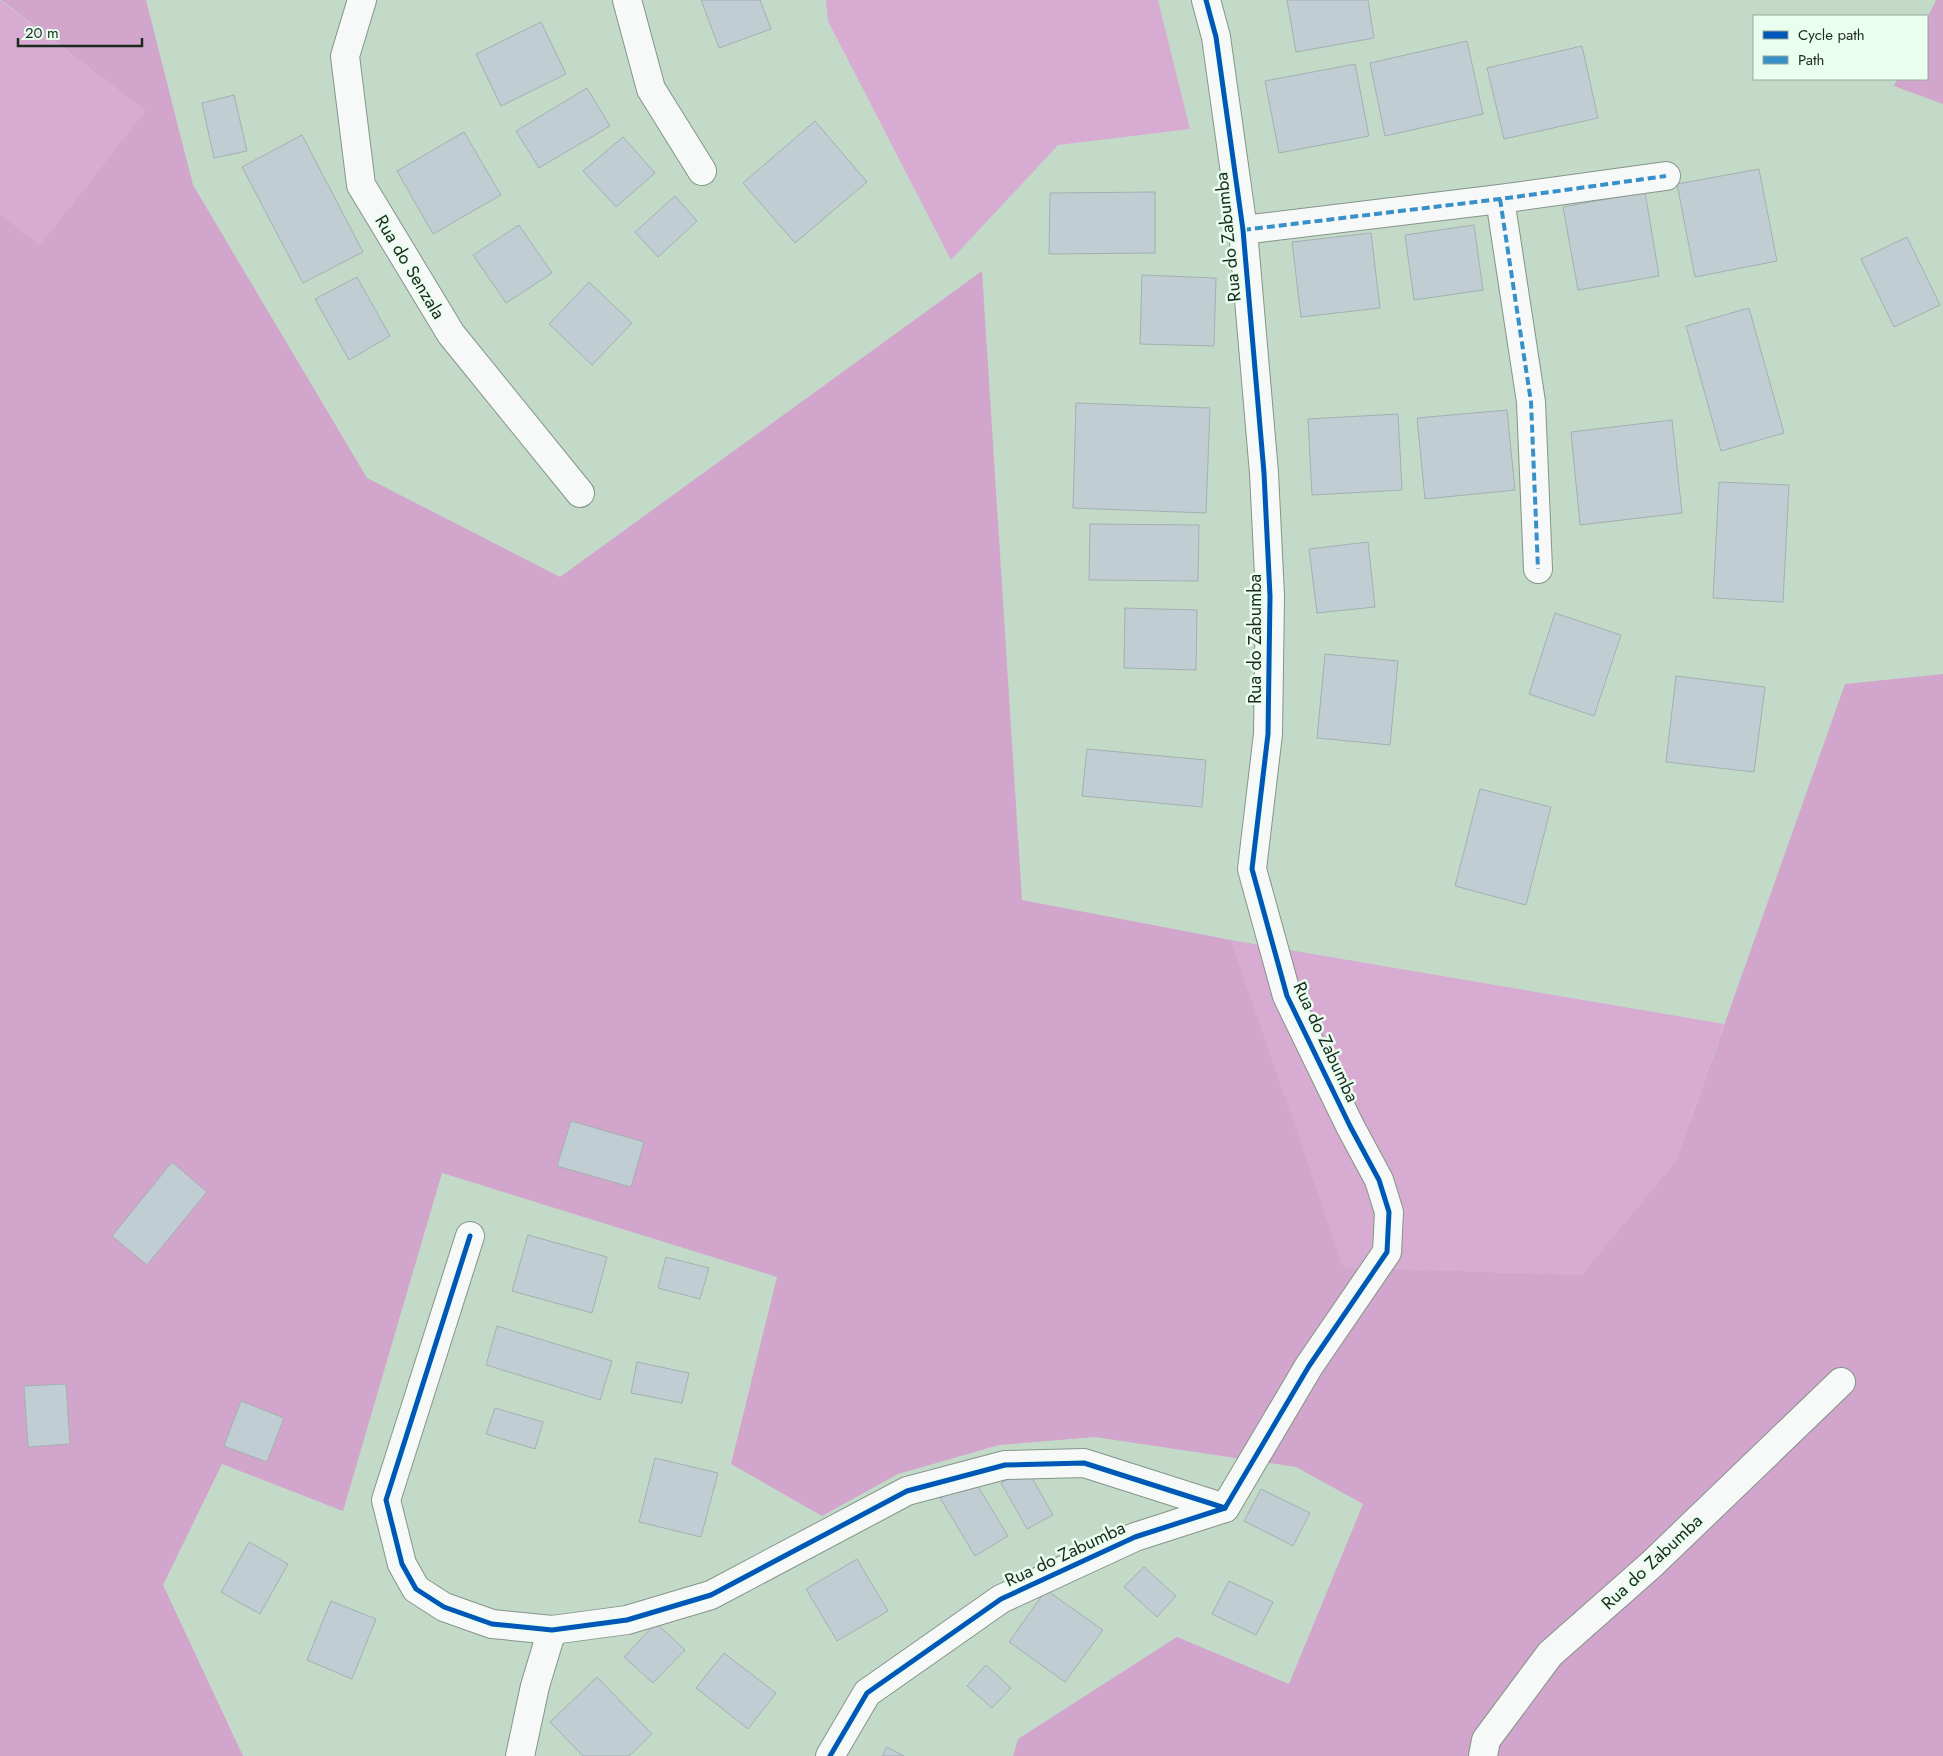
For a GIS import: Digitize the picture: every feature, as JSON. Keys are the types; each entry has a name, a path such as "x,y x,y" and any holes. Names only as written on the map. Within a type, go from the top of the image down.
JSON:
{"street":[{"name":"Rua do Senzala","path":"362,0 345,56 361,185 451,334 580,493"},
{"path":"627,0 651,89 702,170"},
{"name":"Rua do Zabumba","path":"830,1756 868,1694 1001,1599 1135,1537 1225,1508 1309,1366 1387,1252 1389,1212 1379,1180 1350,1126 1287,996 1252,869 1268,734 1270,596 1264,473 1243,230 1216,37 1206,0"},
{"path":"1243,230 1500,199 1666,176"},
{"path":"1500,199 1531,402 1538,569"},
{"path":"470,1236 386,1500 402,1564 416,1589 444,1607 492,1624 552,1630 627,1620 710,1595 907,1491 1005,1465 1084,1463 1225,1508"},
{"name":"Rua do Zabumba","path":"1484,1756 1486,1740 1550,1654 1652,1564 1841,1382"},
{"path":"520,1756 535,1686 552,1630"}],"shaded area":[{"path":"0,0 145,111 40,245 0,214"},
{"path":"1,0 146,0 193,185 367,478 560,577 982,271 1022,900 1231,940 1343,1267 1581,1275 1676,1161 1845,684 1943,674 1943,1756 1013,1756 1018,1739 1177,1637 1289,1684 1363,1504 1296,1467 1095,1437 999,1445 898,1474 822,1516 731,1464 777,1277 442,1173 343,1511 222,1464 163,1585 243,1756 0,1756 0,214 40,245 145,111"},
{"path":"826,0 1158,0 1190,129 1058,145 951,260 828,21"},
{"path":"1936,0 1943,0 1943,104 1894,86 1897,80 1928,80 1928,17"},
{"path":"1231,940 1724,1024 1676,1161 1581,1275 1342,1267"}],"building":[{"path":"701,0 760,0 771,29 719,48"},
{"path":"1287,0 1368,0 1374,38 1296,52"},
{"path":"541,22 566,74 501,106 476,54"},
{"path":"1467,41 1483,114 1385,136 1370,63"},
{"path":"1582,46 1598,118 1504,139 1487,68"},
{"path":"1355,64 1369,136 1279,153 1265,81"},
{"path":"587,88 610,126 539,168 516,131"},
{"path":"234,95 247,151 214,158 202,103"},
{"path":"815,121 867,182 795,243 743,183"},
{"path":"464,132 501,195 433,234 397,171"},
{"path":"302,135 363,252 303,283 242,167"},
{"path":"623,137 655,173 616,207 583,171"},
{"path":"1759,169 1777,261 1695,277 1677,184"},
{"path":"1155,192 1155,253 1049,254 1050,193"},
{"path":"1645,192 1659,276 1578,290 1563,207"},
{"path":"675,196 697,221 658,257 635,232"},
{"path":"519,225 552,273 506,303 473,255"},
{"path":"1474,225 1483,290 1414,300 1405,235"},
{"path":"1371,233 1380,308 1301,317 1292,242"},
{"path":"1907,237 1940,305 1894,327 1861,259"},
{"path":"1142,275 1216,278 1214,346 1140,344"},
{"path":"357,277 390,336 349,360 315,299"},
{"path":"589,282 632,323 592,365 549,324"},
{"path":"1749,308 1784,433 1721,451 1686,326"},
{"path":"1076,403 1210,408 1206,513 1073,508"},
{"path":"1507,410 1515,490 1425,499 1417,418"},
{"path":"1398,414 1402,490 1312,495 1308,419"},
{"path":"1672,420 1682,513 1580,525 1571,432"},
{"path":"1719,482 1789,485 1783,602 1713,598"},
{"path":"1090,524 1199,525 1198,581 1089,580"},
{"path":"1368,542 1375,607 1317,613 1309,549"},
{"path":"1125,608 1197,610 1196,670 1124,668"},
{"path":"1555,613 1621,635 1594,716 1529,694"},
{"path":"1325,654 1398,661 1390,745 1317,738"},
{"path":"1676,676 1765,687 1754,772 1666,762"},
{"path":"1087,749 1206,760 1202,807 1082,796"},
{"path":"1480,789 1551,807 1526,905 1455,886"},
{"path":"571,1121 644,1142 631,1187 557,1166"},
{"path":"172,1162 207,1192 147,1265 112,1236"},
{"path":"528,1235 607,1257 592,1313 512,1291"},
{"path":"666,1257 709,1268 700,1299 658,1288"},
{"path":"497,1326 612,1361 600,1400 486,1365"},
{"path":"637,1362 689,1373 682,1403 631,1393"},
{"path":"66,1384 70,1444 28,1447 24,1386"},
{"path":"241,1401 284,1418 267,1462 224,1446"},
{"path":"495,1408 543,1422 535,1449 486,1434"},
{"path":"655,1458 718,1473 701,1537 639,1522"},
{"path":"1027,1469 1053,1515 1027,1529 1001,1483"},
{"path":"973,1478 1008,1536 975,1556 940,1498"},
{"path":"1261,1489 1310,1513 1293,1546 1244,1521"},
{"path":"249,1542 288,1564 260,1614 221,1592"},
{"path":"857,1559 888,1611 837,1641 806,1589"},
{"path":"1144,1567 1176,1596 1157,1617 1124,1587"},
{"path":"1229,1581 1273,1602 1256,1635 1212,1614"},
{"path":"1046,1590 1103,1630 1065,1682 1009,1642"},
{"path":"331,1601 376,1619 352,1679 307,1660"},
{"path":"656,1623 685,1650 653,1683 624,1657"},
{"path":"724,1653 776,1693 748,1729 696,1688"},
{"path":"986,1665 1011,1688 992,1708 967,1686"},
{"path":"597,1677 652,1734 629,1756 583,1756 550,1722"},
{"path":"887,1747 904,1756 882,1756"}],"marked path":[{"path":"1243,230 1500,199 1666,176"},
{"path":"1500,199 1531,402 1538,569"}],"cycle path":[{"path":"830,1756 867,1693 1001,1599 1135,1537 1225,1508 1309,1366 1387,1252 1389,1212 1379,1180 1350,1126 1287,996 1252,869 1268,734 1270,596 1264,473 1243,230 1216,37 1206,0"},
{"path":"470,1236 386,1500 402,1564 416,1589 444,1607 492,1624 552,1630 627,1620 711,1595 907,1491 1005,1465 1084,1463 1225,1508"}]}
